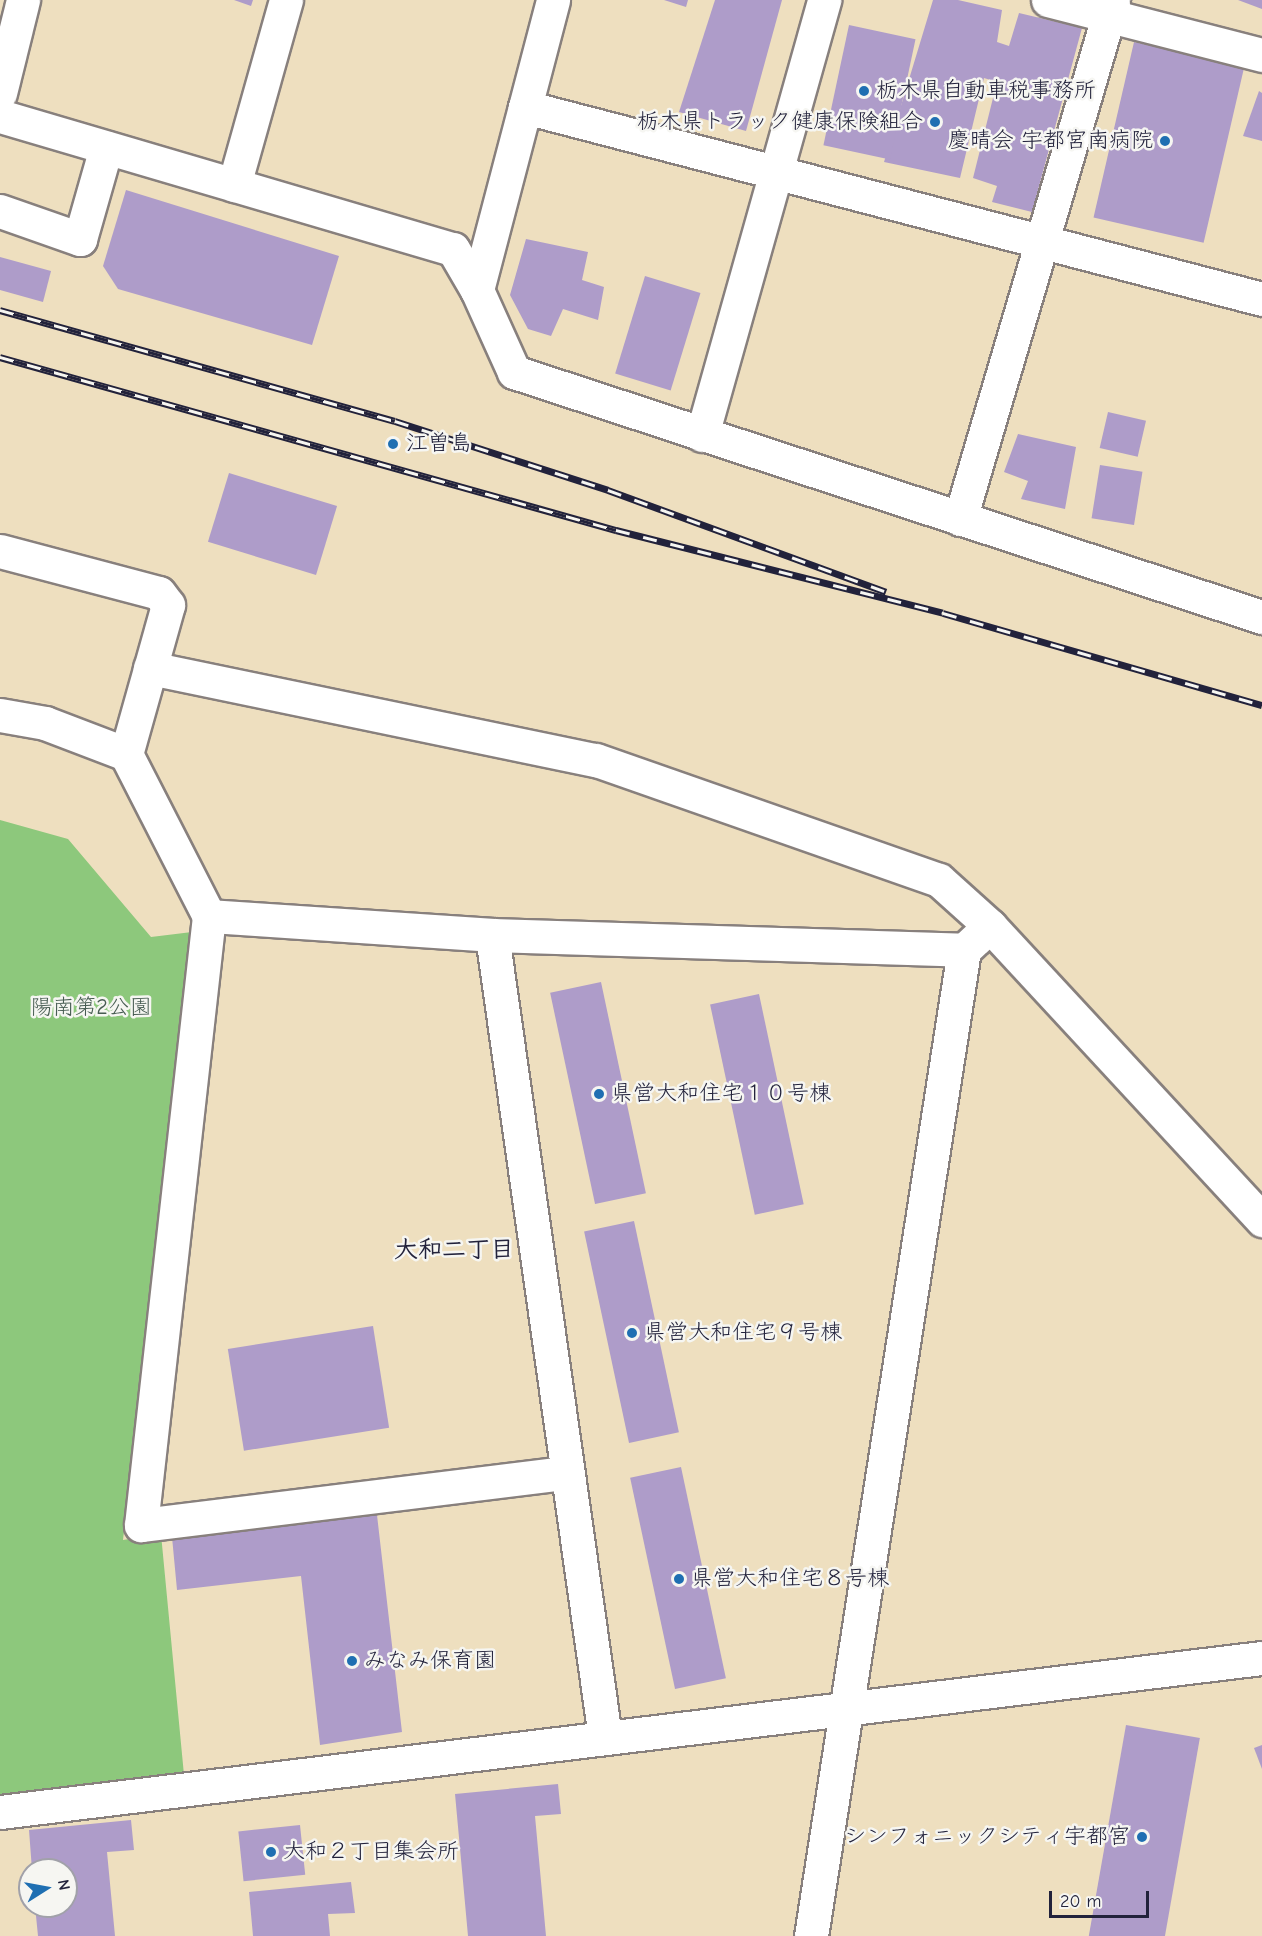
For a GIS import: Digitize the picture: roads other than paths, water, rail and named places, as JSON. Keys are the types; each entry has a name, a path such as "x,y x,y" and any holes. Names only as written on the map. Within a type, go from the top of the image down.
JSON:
{"street":[{"path":"0,93 22,0"},
{"path":"234,185 286,0"},
{"path":"477,290 553,0"},
{"path":"702,435 773,172 824,0"},
{"path":"1048,0 1111,8 1262,55"},
{"path":"960,519 1111,8"},
{"path":"525,107 1262,299"},
{"path":"0,117 453,249 477,290 514,372 1262,617"},
{"path":"0,211 80,239 106,148"},
{"path":"0,551 159,593 168,605 126,754"},
{"path":"150,668 596,760 939,880 990,926 1262,1220"},
{"path":"0,715 45,723 126,754 209,916 141,1525 567,1473"},
{"path":"209,916 492,935 964,950"},
{"path":"811,1936 964,950 990,926"},
{"path":"492,935 605,1737"},
{"path":"0,1812 1262,1658"}],"railway":[{"path":"0,310 395,421 608,490 886,592"},
{"path":"0,357 616,530 943,613 1262,705"}],"place":[{"name":"栃木県自動車税事務所","path":"864,91"},
{"name":"栃木県トラック健康保険組合","path":"935,122"},
{"name":"慶晴会 宇都宮南病院","path":"1165,141"},
{"name":"江曽島","path":"393,444"},
{"name":"県営大和住宅１０号棟","path":"599,1094"},
{"name":"県営大和住宅９号棟","path":"632,1333"},
{"name":"県営大和住宅８号棟","path":"679,1579"},
{"name":"みなみ保育園","path":"352,1661"},
{"name":"シンフォニックシティ宇都宮","path":"1142,1837"},
{"name":"大和２丁目集会所","path":"271,1852"}],"district":[{"name":"大和二丁目","path":"454,1250"}],"park label":[{"name":"陽南第2公園","path":"91,1008"}]}
